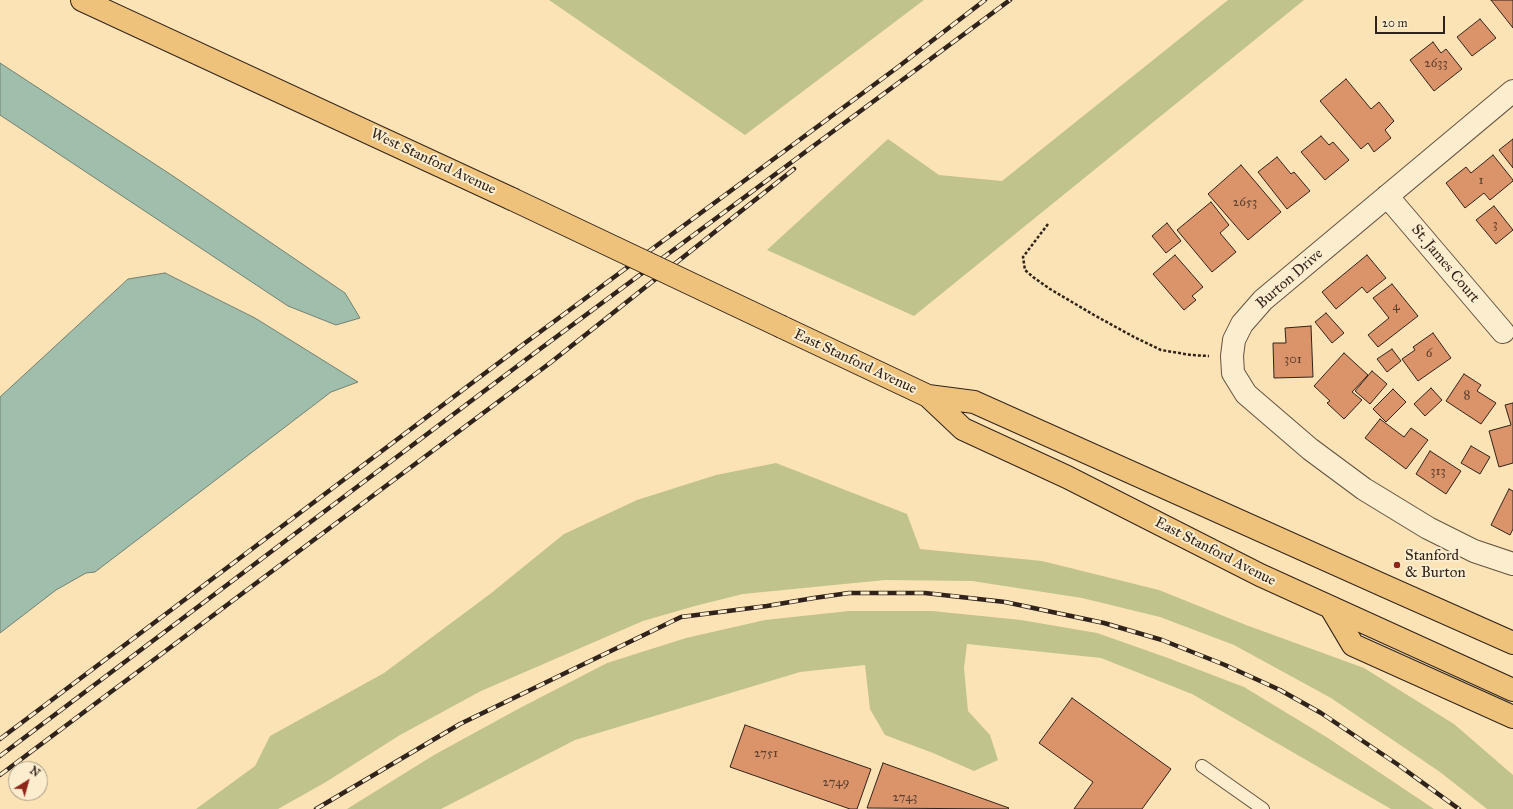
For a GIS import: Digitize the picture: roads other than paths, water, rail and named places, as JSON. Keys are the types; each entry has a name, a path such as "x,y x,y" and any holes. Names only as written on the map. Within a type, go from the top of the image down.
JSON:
{"main road":[{"name":"West Stanford Avenue","path":"82,0 512,199 782,328"},
{"name":"East Stanford Avenue","path":"782,328 928,396 974,402 1401,594 1513,642"},
{"name":"East Stanford Avenue","path":"928,396 963,429 1067,477 1260,575 1513,690"},
{"path":"1331,608 1353,646 1513,717"}],"street":[{"name":"Burton Drive","path":"1513,91 1263,300 1242,324 1234,340 1232,356 1233,374 1246,394 1310,449 1364,489 1428,528 1474,551 1513,564"},
{"name":"St. James Court","path":"1386,196 1503,332"}],"lane":[{"path":"1202,766 1263,809"}],"railway":[{"path":"0,739 525,343 898,67 985,0"},
{"path":"0,756 540,349 1010,0"},
{"path":"0,775 550,363 794,169"},
{"path":"316,809 460,724 681,617 767,606 849,593 925,593 1005,602 1104,623 1162,640 1225,665 1280,690 1321,713 1397,764 1459,809"}],"place":[{"name":"Stanford & Burton","path":"1397,565"}]}
